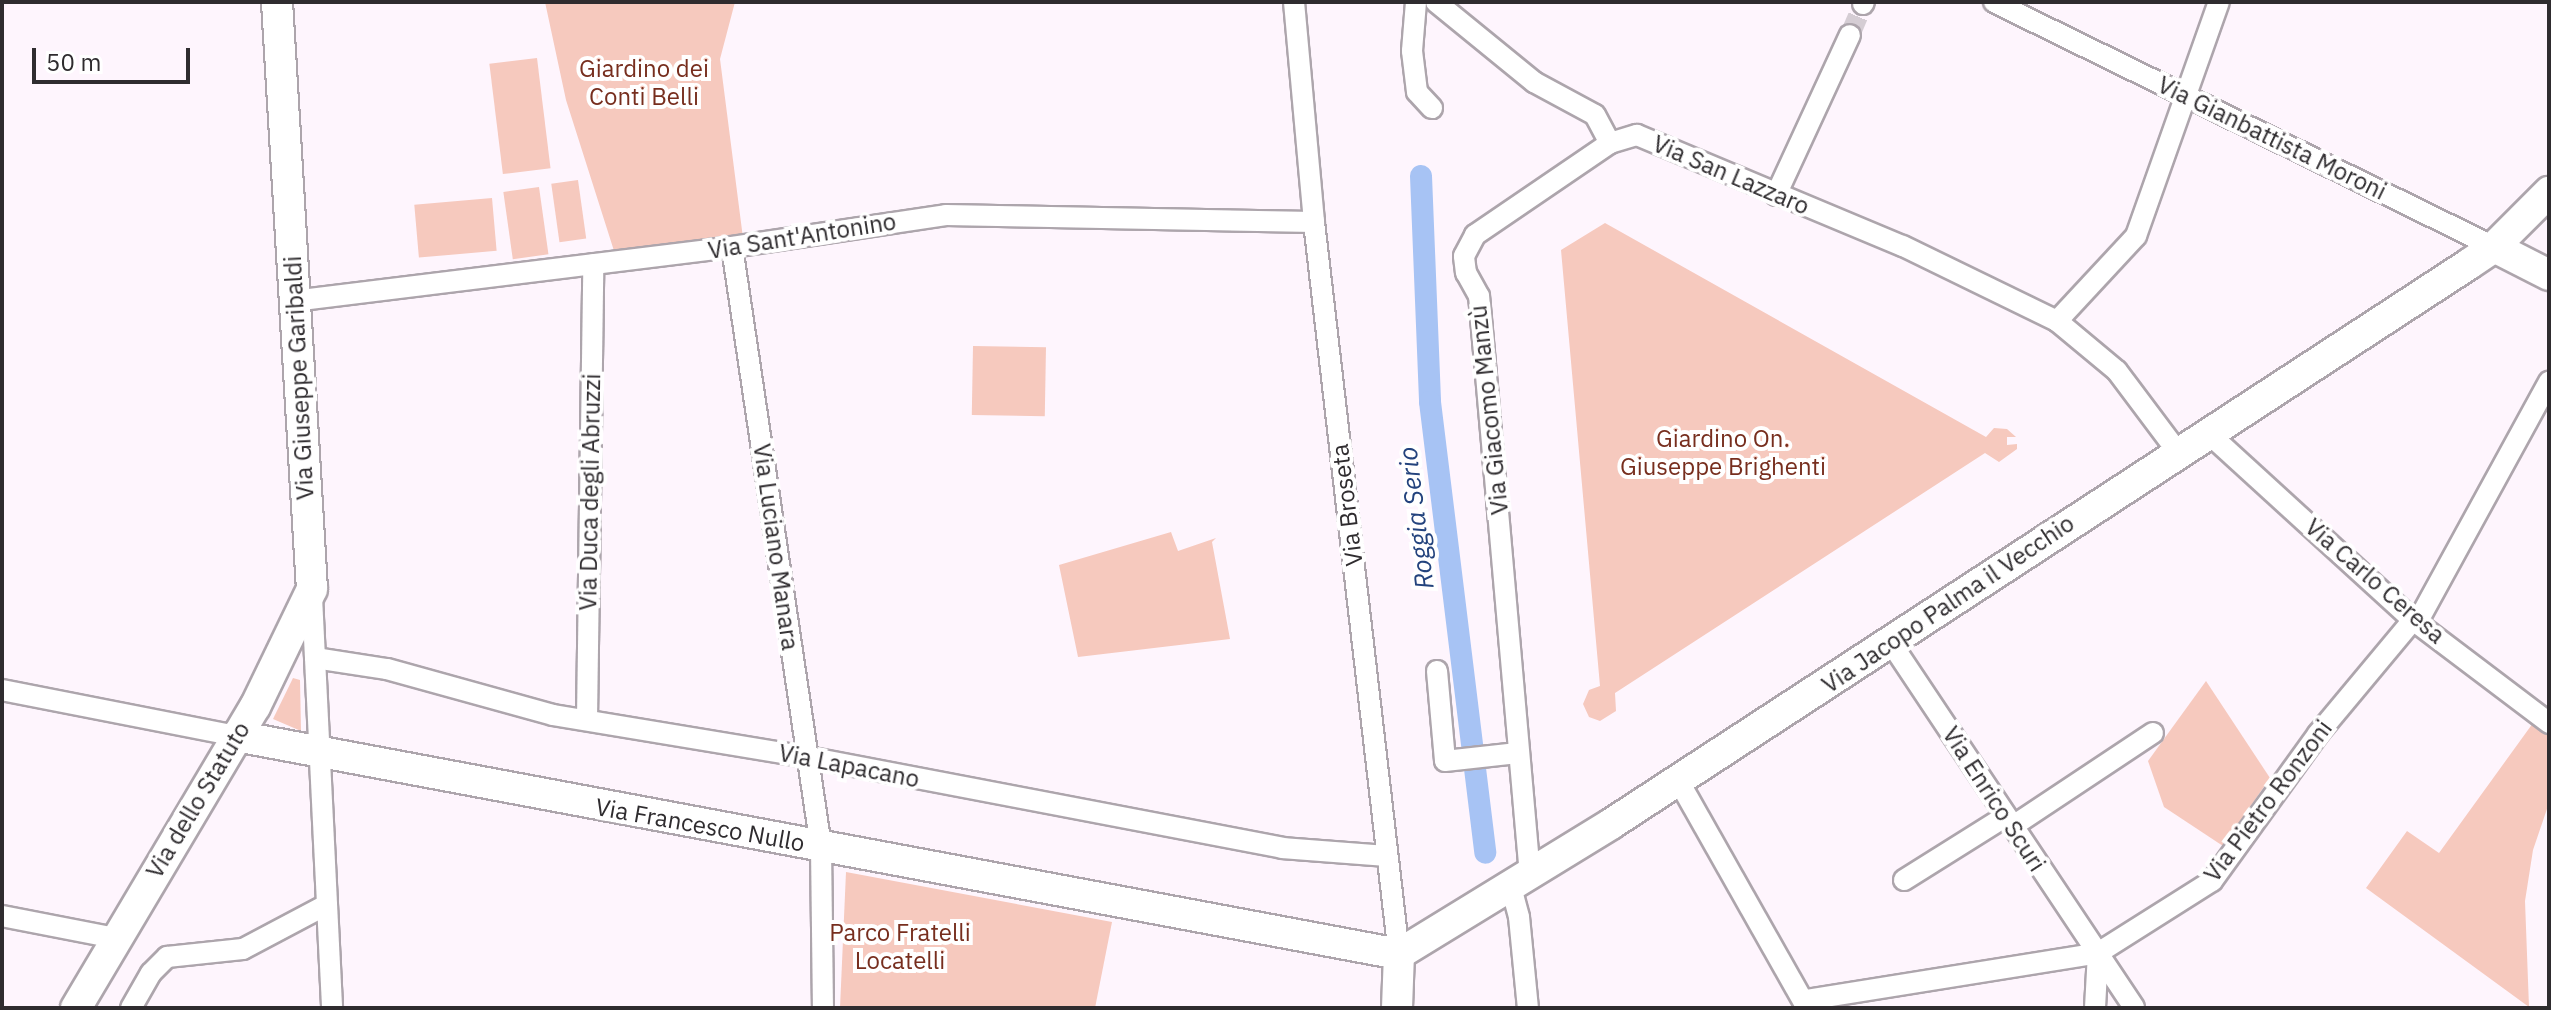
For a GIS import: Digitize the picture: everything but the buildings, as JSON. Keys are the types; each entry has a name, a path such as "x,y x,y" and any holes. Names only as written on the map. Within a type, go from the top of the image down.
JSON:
{"street":[{"name":"Via Giuseppe Garibaldi","path":"277,2 312,589 332,1008"},
{"name":"Via Broseta","path":"1294,2 1314,222 1399,954 1397,1008"},
{"path":"1416,2 1412,51 1417,92 1432,108"},
{"path":"1436,2 1534,82 1595,115 1610,143"},
{"name":"Via Gianbattista Moroni","path":"1994,2 2549,275"},
{"path":"2057,321 2136,236 2183,94 2219,2"},
{"path":"1776,195 1850,35"},
{"name":"Via San Lazzaro","path":"1610,143 1637,135 1903,246 2057,321 2117,371 2177,451"},
{"name":"Via Giacomo Manzù","path":"1528,1008 1519,917 1519,709 1479,296 1466,273 1464,256 1475,235 1610,143"},
{"name":"Via Jacopo Palma il Vecchio","path":"1399,954 1521,881 1891,643 2177,451 2494,247 2549,192"},
{"name":"Via Sant'Antonino","path":"293,301 732,247 946,215 1314,222"},
{"name":"Via Luciano Manara","path":"732,247 821,847 823,1008"},
{"name":"Via Duca degli Abruzzi","path":"587,719 593,264"},
{"name":"Via Pietro Ronzoni","path":"2098,953 2212,881 2318,734 2416,620 2512,457 2549,382"},
{"name":"Via Carlo Ceresa","path":"2207,432 2416,620 2549,723"},
{"name":"Via dello Statuto","path":"76,1008 280,661 312,589"},
{"name":"Via Enrico Scuri","path":"1891,643 2134,1008"},
{"name":"Via Lapacano","path":"315,658 387,669 553,715 807,757 1282,848 1387,856"},
{"path":"1437,671 1445,761 1518,753"},
{"name":"Via Francesco Nullo","path":"2,690 321,754 1399,954"},
{"path":"1904,880 2009,821 2153,733"},
{"path":"1678,780 1806,1004 2098,953 2095,1008"},
{"path":"131,1008 151,973 167,957 243,949 326,905"},
{"path":"2,916 115,938"}],"green space":[{"name":"Giardino dei Conti Belli","path":"545,2 735,2 720,59 743,238 615,254 566,100"},
{"path":"537,58 551,168 503,174 489,64"},
{"path":"578,180 586,238 559,242 551,184"},
{"path":"539,187 548,254 513,259 503,192"},
{"path":"492,198 497,251 419,258 414,205"},
{"name":"Giardino On. Giuseppe Brighenti","path":"1605,223 1986,437 1994,428 2007,429 2016,437 2007,437 2007,445 2017,444 2017,449 1999,462 1985,453 1615,693 1616,711 1600,721 1589,717 1583,704 1589,690 1600,686 1561,250"},
{"path":"973,346 1046,347 1045,416 972,415"},
{"path":"1171,532 1178,551 1216,538 1212,542 1230,639 1078,657 1059,565"},
{"path":"293,678 300,680 301,731 273,719"},
{"path":"2206,681 2270,778 2223,846 2164,807 2148,761"},
{"path":"2533,723 2549,734 2549,803 2533,850 2525,901 2529,1007 2366,888 2407,831 2439,853"},
{"name":"Parco Fratelli Locatelli","path":"846,872 1112,922 1095,1008 840,1008"}],"waterway":[{"name":"Roggia Serio","path":"1421,176 1430,402 1485,853"}],"tunnel":[{"path":"1850,35 1863,4"}]}
